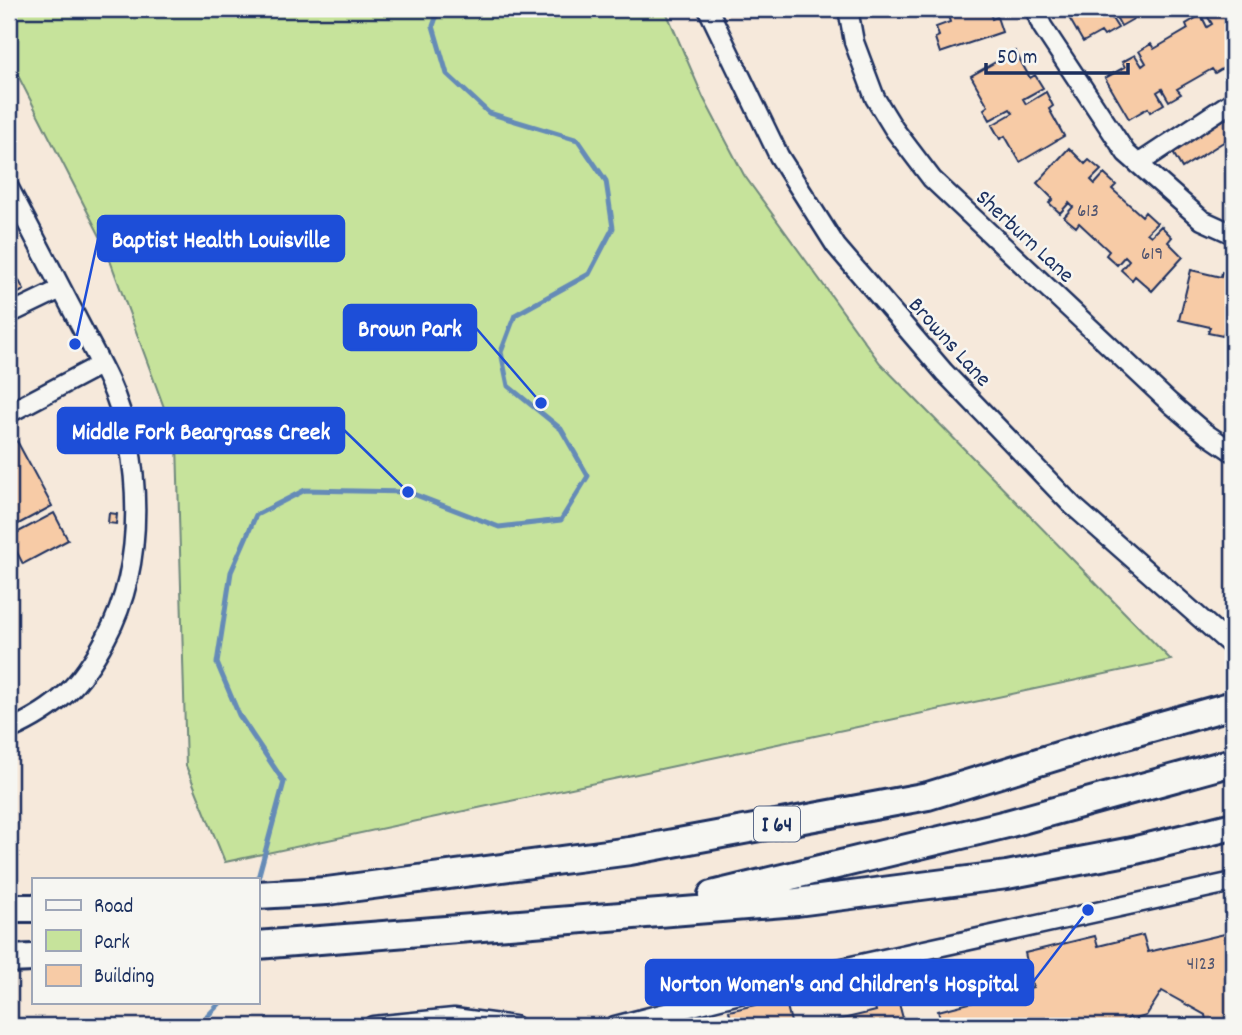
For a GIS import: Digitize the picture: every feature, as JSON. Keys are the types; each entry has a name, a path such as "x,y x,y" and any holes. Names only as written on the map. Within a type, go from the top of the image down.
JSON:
{"highway":[{"name":"I 64","path":"259,895 310,892 630,851 928,796 1233,705"},
{"name":"I 64","path":"259,945 618,916 784,879 994,827 1233,762"},
{"path":"618,916 797,902 1007,875 1233,826"},
{"path":"9,908 32,908"},
{"path":"9,959 32,958"}],"street":[{"name":"Browns Lane","path":"708,9 779,156 836,246 944,372 1072,505 1233,647"},
{"name":"Sherburn Lane","path":"848,9 854,42 875,97 932,179 1170,403 1205,433 1233,452"},
{"path":"1035,9 1042,26 1126,153 1202,220 1233,234"},
{"path":"1138,164 1233,102"},
{"path":"9,188 109,382 122,419 130,459 135,513 132,563 122,602 112,626 81,678 61,700 39,716 9,730"},
{"path":"9,314 61,289"},
{"path":"9,413 100,365"},
{"path":"615,1026 678,1018 829,971 1233,882"},
{"path":"373,1026 454,1018 514,1026"}],"green space":[{"path":"9,9 665,9 703,97 744,175 880,363 1171,660 225,862 186,766 177,443 104,244 9,58"}],"building":[{"path":"930,9 974,9 976,14 989,9 992,19 997,17 1002,32 940,53 935,38 939,36 936,27 950,22 947,13 933,18"},
{"path":"1064,9 1140,9 1132,13 1135,18 1121,26 1115,15 1111,17 1118,28 1104,36 1101,32 1083,42"},
{"path":"1211,9 1233,9 1233,59 1228,50 1223,53 1230,64 1215,73 1212,69 1177,89 1181,94 1169,101 1162,89 1157,92 1164,104 1150,112 1148,108 1129,119 1105,78 1125,67 1122,62 1135,55 1142,66 1146,63 1139,51 1151,44 1154,49 1188,29 1186,24 1201,15 1207,27 1212,24 1205,12"},
{"path":"1015,51 1030,78 1035,75 1043,88 1023,99 1026,104 1046,92 1053,106 1049,109 1064,136 1020,162 1005,136 1000,139 992,125 1013,113 1010,109 990,120 984,109 988,106 971,76"},
{"path":"1227,118 1233,128 1233,136 1182,168 1172,151"},
{"path":"1233,141 1233,190 1226,142"},
{"path":"1069,148 1085,164 1089,160 1101,170 1091,180 1095,184 1104,174 1116,185 1112,189 1142,216 1145,212 1157,223 1147,233 1151,236 1161,226 1172,237 1168,242 1183,257 1152,291 1135,276 1132,280 1121,270 1129,260 1125,256 1117,265 1106,255 1109,251 1079,223 1076,227 1064,217 1073,207 1069,203 1060,213 1049,203 1053,199 1037,183"},
{"path":"9,262 24,290 9,298"},
{"path":"1191,270 1221,277 1222,272 1233,275 1233,314 1229,313 1223,336 1208,333 1210,327 1179,320"},
{"path":"17,441 52,506 9,529 9,445"},
{"path":"54,513 68,540 23,564 9,537"},
{"path":"109,513 117,514 116,524 108,523"},
{"path":"1233,932 1233,1026 1207,1026 1205,1015 1162,991 1146,1016 1132,1020 1129,1017 1123,1026 906,1026 940,1018 938,1011 1033,987 1025,953 1095,936 1098,946 1143,935 1148,952"},
{"path":"896,992 905,1026 827,1026 826,1023 876,1011 873,998"},
{"path":"785,998 792,1026 733,1026 729,1011"}],"waterway":[{"path":"258,878 284,782 239,715 217,663 231,572 256,515 305,490 408,492 499,527 561,520 588,476 561,429 508,386 501,352 515,315 589,274 613,228 606,181 578,140 489,113 447,74 433,26 439,9"},
{"path":"198,1026 219,1004"}],"place":[{"name":"Baptist Health Louisville","path":"75,344"},
{"name":"Brown Park","path":"541,403"},
{"name":"Middle Fork Beargrass Creek","path":"408,492"},
{"name":"Norton Women's and Children's Hospital","path":"1088,910"}]}
